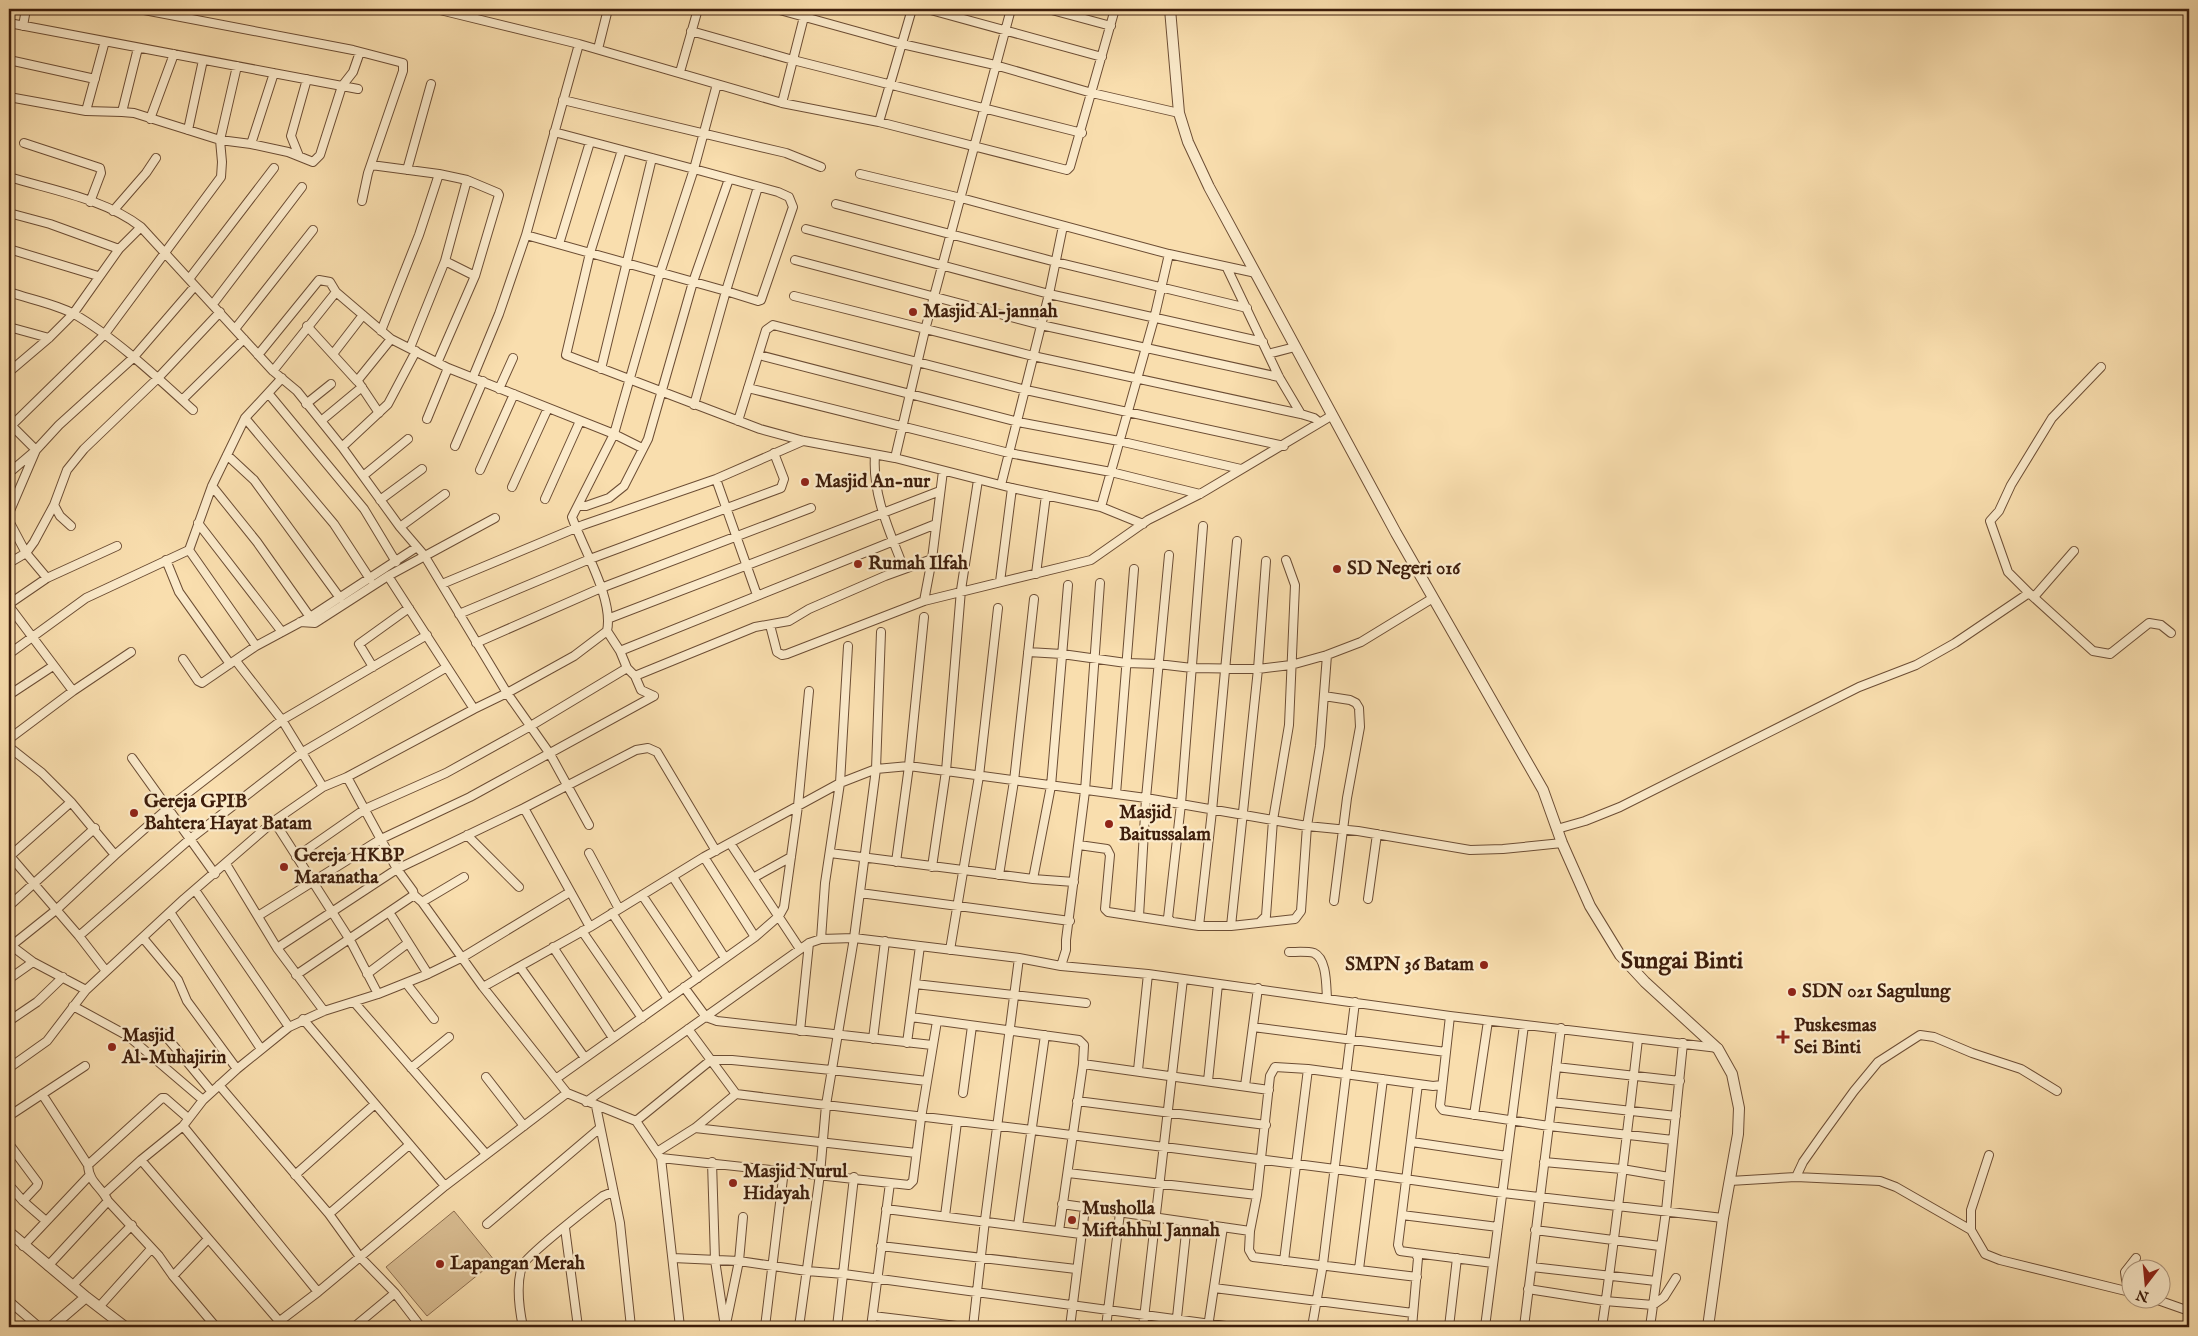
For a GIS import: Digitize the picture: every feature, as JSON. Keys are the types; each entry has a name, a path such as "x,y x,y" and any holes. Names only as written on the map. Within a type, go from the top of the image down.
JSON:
{"street":[{"path":"22,26 26,9"},
{"path":"139,9 360,52 403,63 403,71 371,165 362,201"},
{"path":"436,9 598,49 782,103 879,122 1067,170 1070,167 1082,133 1115,9"},
{"path":"598,49 608,9"},
{"path":"680,72 698,9"},
{"path":"776,9 805,13 902,44 995,65 1092,93 1179,113"},
{"path":"879,122 912,9"},
{"path":"927,9 1102,58"},
{"path":"895,458 925,330 1011,9"},
{"path":"1048,9 1111,26"},
{"path":"1170,9 1179,113 1188,142 1209,187 1331,416 1543,790 1562,843 1590,906 1620,954 1645,982 1718,1048 1732,1074 1739,1108 1738,1134 1723,1218 1708,1327"},
{"path":"782,103 805,13"},
{"path":"9,23 358,89"},
{"path":"691,31 793,60 986,107 1082,133"},
{"path":"86,111 105,41"},
{"path":"473,377 500,314 526,235 579,44"},
{"path":"122,112 138,48"},
{"path":"9,97 86,111 122,112 150,118 220,140 251,144 299,156 313,162 320,155 342,86 353,72 360,52"},
{"path":"150,118 174,54"},
{"path":"9,60 95,79"},
{"path":"188,130 203,60"},
{"path":"36,450 10,425 104,335 221,177 220,140 237,66"},
{"path":"251,144 274,73"},
{"path":"299,156 291,136 307,79"},
{"path":"407,170 431,84"},
{"path":"9,1068 47,1041 86,990 170,912 274,821 323,788 507,693 574,656 607,631 610,618 601,588 572,517 614,434 660,273 694,169 718,84"},
{"path":"563,100 786,153 821,166"},
{"path":"526,235 758,301 761,300 793,207 789,197 758,187 554,132"},
{"path":"559,244 590,142"},
{"path":"24,143 100,168 101,174 90,202"},
{"path":"622,150 590,253 566,355 738,421 804,441 895,458 978,480 1101,507 1143,524"},
{"path":"113,211 146,173 156,158"},
{"path":"601,369 652,158"},
{"path":"371,165 439,174 467,180 499,195 475,276 438,361"},
{"path":"189,278 274,168"},
{"path":"382,331 420,235 439,174"},
{"path":"860,174 961,198 1169,254 1256,273"},
{"path":"9,177 90,202 127,217 142,228 273,371 297,391 342,446 400,527 424,555 507,693 529,727 550,754 589,824"},
{"path":"578,506 586,506 609,498 624,486 648,439 693,282 729,179"},
{"path":"342,446 388,404 413,349 445,261 467,180"},
{"path":"213,304 302,187"},
{"path":"694,405 758,187"},
{"path":"836,204 1056,262 1247,308"},
{"path":"9,213 50,224 119,249"},
{"path":"1000,485 1026,390 1063,226"},
{"path":"9,372 49,338 73,314 98,276 119,249 142,228"},
{"path":"806,229 943,264 1049,294 1263,342"},
{"path":"235,329 313,230"},
{"path":"9,249 98,276"},
{"path":"1101,507 1154,319 1169,254"},
{"path":"795,260 1041,325 1145,349 1279,376"},
{"path":"445,261 475,276"},
{"path":"1227,268 1268,354 1300,414"},
{"path":"258,355 319,280 330,282 336,292 391,339 438,361 448,368 614,434 642,448"},
{"path":"9,473 133,358 196,286"},
{"path":"9,292 73,314 133,358 193,410"},
{"path":"273,371 336,292"},
{"path":"794,296 1033,356 1300,414 1314,418 1319,422"},
{"path":"9,563 26,553 37,537 54,505 67,470 84,449 158,378 220,312"},
{"path":"333,354 363,315"},
{"path":"738,421 766,330 773,325 1026,390 1284,446"},
{"path":"307,326 360,384 379,413"},
{"path":"9,327 49,338"},
{"path":"182,400 244,339"},
{"path":"321,421 360,384 391,339"},
{"path":"1268,354 1295,347"},
{"path":"759,355 1018,422 1119,441 1241,469"},
{"path":"499,388 513,358"},
{"path":"2101,367 2052,418 2011,485 1999,511 1990,521 2008,572 2093,651 2110,654 2148,623 2162,625 2171,634"},
{"path":"427,419 448,368"},
{"path":"9,654 86,598 189,550 212,486 245,418 282,378"},
{"path":"455,446 483,381"},
{"path":"306,404 331,384"},
{"path":"748,388 1009,453 1111,472 1200,494"},
{"path":"268,392 364,509 396,562"},
{"path":"480,470 514,394"},
{"path":"512,487 548,408"},
{"path":"770,625 778,652 782,655 787,654 924,601 961,590 1091,560 1143,524 1284,446 1331,416"},
{"path":"245,418 334,524 370,579"},
{"path":"545,499 580,421"},
{"path":"363,476 408,439"},
{"path":"442,584 576,528 716,479 804,441"},
{"path":"9,513 36,450"},
{"path":"459,614 590,559 781,488 784,479 774,453"},
{"path":"875,454 874,467 882,513 904,569"},
{"path":"227,455 254,480 340,598"},
{"path":"380,500 422,469"},
{"path":"924,601 932,559 943,471"},
{"path":"716,479 757,595"},
{"path":"932,867 946,771 961,590 978,480"},
{"path":"212,486 257,542 310,617"},
{"path":"1000,582 1012,488"},
{"path":"610,618 940,491"},
{"path":"400,527 445,494"},
{"path":"1036,574 1046,495"},
{"path":"54,505 60,516 71,526"},
{"path":"476,643 601,588 811,508"},
{"path":"300,622 315,623 388,576 495,518"},
{"path":"9,521 26,553 47,578"},
{"path":"198,523 282,632"},
{"path":"620,651 936,524"},
{"path":"1170,920 1168,918 1181,804 1203,526"},
{"path":"1199,926 1212,811 1237,541"},
{"path":"73,691 9,605 47,578 117,546"},
{"path":"183,659 201,683 256,646 310,617 417,547"},
{"path":"189,550 256,646"},
{"path":"1557,829 1585,821 1620,807 1859,687 1916,665 2031,595 2074,551"},
{"path":"1139,916 1146,798 1169,555"},
{"path":"635,676 755,628 789,621 809,609 932,559"},
{"path":"166,560 179,592 233,663 282,720 323,788"},
{"path":"1260,922 1266,916 1273,820 1289,724 1295,585 1286,560"},
{"path":"1231,926 1258,669 1266,561"},
{"path":"1116,794 1134,569"},
{"path":"388,576 474,709"},
{"path":"1061,966 1066,950 1070,921 1085,791 1093,658 1100,583"},
{"path":"1033,879 1050,786 1068,585"},
{"path":"1028,652 1062,654 1126,664 1158,664 1192,668 1258,669 1291,665 1361,642 1433,598"},
{"path":"999,875 1014,781 1034,599"},
{"path":"373,667 359,644 409,608"},
{"path":"950,950 979,776 998,608"},
{"path":"896,862 910,766 924,617"},
{"path":"258,916 381,839 470,797 654,696 641,690 635,676 627,668 620,651 607,631"},
{"path":"799,1327 820,1174 826,1104 836,1035 854,938 876,769 881,632"},
{"path":"86,990 33,962 10,945 56,910 114,855 168,809 282,720 427,636"},
{"path":"821,939 840,783 848,646"},
{"path":"9,739 73,691 131,652"},
{"path":"1079,845 1107,849 1110,855 1105,909 1108,912 1170,920 1172,923 1199,926 1231,926 1295,919 1301,912 1307,826 1320,746 1326,655"},
{"path":"9,695 53,666"},
{"path":"79,936 190,839 300,752 447,667"},
{"path":"296,857 365,809 446,773 529,727 627,668"},
{"path":"557,1078 726,958 779,916 784,907 798,806 809,691"},
{"path":"1324,696 1350,700 1356,703 1360,727 1343,829 1334,901"},
{"path":"9,747 42,773 71,802 95,828 114,855"},
{"path":"277,948 397,869 524,808 636,750 648,748 657,752 716,851"},
{"path":"132,758 215,874"},
{"path":"483,987 590,927 704,857 840,783 876,769 910,766 1146,798 1212,811 1242,814 1307,826 1377,834 1470,850 1503,850 1562,843"},
{"path":"347,777 397,869 414,895 422,902 483,987 567,1093 636,1121 659,1155 680,1327"},
{"path":"71,802 10,857 79,936 106,971"},
{"path":"524,808 590,927"},
{"path":"274,821 350,940 378,994"},
{"path":"9,906 95,828"},
{"path":"1368,898 1377,834"},
{"path":"467,835 520,887"},
{"path":"730,843 800,949"},
{"path":"589,853 615,911 668,999"},
{"path":"830,853 964,871 1074,882"},
{"path":"704,857 754,937"},
{"path":"753,878 790,857"},
{"path":"226,864 277,948 324,1011"},
{"path":"422,902 464,877"},
{"path":"673,877 726,958"},
{"path":"196,890 289,1027"},
{"path":"48,1266 141,1160 183,1126 203,1100 236,1068 289,1027 303,1019 378,994 428,974 570,892"},
{"path":"860,893 1070,921"},
{"path":"296,975 414,895"},
{"path":"642,895 698,978"},
{"path":"170,912 261,1049"},
{"path":"389,912 428,974"},
{"path":"582,931 642,1018"},
{"path":"143,938 178,980 187,1001 236,1068"},
{"path":"586,1102 808,943 821,939 854,938 885,941 1019,958 1061,966 1148,974 1258,988 1488,1021 1561,1028 1718,1048"},
{"path":"873,1039 885,941"},
{"path":"367,974 408,943"},
{"path":"800,1031 808,943"},
{"path":"907,1043 920,946"},
{"path":"553,947 613,1038"},
{"path":"1289,952 1312,952 1319,957 1325,973 1327,998"},
{"path":"973,1327 1019,958"},
{"path":"9,979 33,962"},
{"path":"520,967 585,1058"},
{"path":"1138,1070 1148,974"},
{"path":"9,1021 37,1002 63,978"},
{"path":"1143,1327 1182,979"},
{"path":"406,983 434,1018"},
{"path":"915,984 1086,1003"},
{"path":"1208,1081 1218,984"},
{"path":"684,987 706,1016 717,1022 932,1045"},
{"path":"1245,1086 1258,988"},
{"path":"354,1002 486,1154"},
{"path":"1312,1327 1323,1264 1355,1002"},
{"path":"73,1006 128,1036 203,1100"},
{"path":"1450,1016 1440,1106 1443,1110 1549,1126 1673,1140"},
{"path":"911,1017 1079,1040 1084,1045 1083,1064 1059,1232"},
{"path":"303,1019 445,1186"},
{"path":"659,1155 909,1185 913,1181 937,1021"},
{"path":"1474,1115 1488,1021"},
{"path":"1485,1327 1524,1025"},
{"path":"963,1093 972,1026"},
{"path":"1253,1027 1446,1052"},
{"path":"1525,1327 1535,1230 1561,1028"},
{"path":"688,1029 736,1094"},
{"path":"164,1034 212,1092"},
{"path":"1018,1226 1045,1035"},
{"path":"1796,1177 1804,1162 1854,1090 1878,1062 1920,1035 1934,1037 1972,1053 2021,1069 2057,1091"},
{"path":"411,1068 449,1037"},
{"path":"1602,1327 1610,1276 1612,1240 1630,1112 1638,1038"},
{"path":"1650,1327 1666,1211 1684,1043"},
{"path":"636,1121 711,1060 732,1060 927,1081"},
{"path":"1083,1064 1138,1070 1269,1090"},
{"path":"9,1116 85,1066"},
{"path":"1416,1277 1323,1264 1253,1257 1249,1250 1250,1231 1257,1195 1270,1076 1275,1067 1308,1069 1418,1084 1442,1085"},
{"path":"1556,1067 1680,1081"},
{"path":"1284,1261 1308,1069"},
{"path":"486,1077 524,1126"},
{"path":"1359,1269 1383,1079"},
{"path":"1418,1084 1398,1245 1400,1251 1493,1263"},
{"path":"219,1085 329,1214 360,1257 395,1293 421,1327"},
{"path":"272,1327 318,1292 445,1186 567,1093"},
{"path":"42,1094 88,1165 89,1176 159,1256 173,1276 216,1327"},
{"path":"659,1155 696,1128 736,1094 1335,1169 1503,1193 1723,1218"},
{"path":"88,1165 162,1098 165,1098 188,1118"},
{"path":"1077,1101 1266,1125"},
{"path":"1552,1102 1676,1116"},
{"path":"295,1175 375,1104"},
{"path":"596,1106 620,1223 632,1327"},
{"path":"945,1216 957,1122"},
{"path":"183,1126 318,1292"},
{"path":"487,1224 600,1128"},
{"path":"696,1128 916,1153"},
{"path":"1412,1142 1507,1156"},
{"path":"9,1144 38,1183 23,1201"},
{"path":"329,1214 410,1146"},
{"path":"1989,1155 1971,1210 1971,1230 1984,1254 2000,1260 2120,1290"},
{"path":"141,1160 279,1321"},
{"path":"712,1162 715,1260 725,1327"},
{"path":"1544,1162 1622,1169 1670,1177"},
{"path":"765,1327 784,1170"},
{"path":"1068,1173 1257,1195"},
{"path":"23,1246 89,1176"},
{"path":"837,1327 854,1177"},
{"path":"1730,1181 1796,1177 1880,1181 1896,1187 1971,1230"},
{"path":"871,1327 890,1183"},
{"path":"9,1185 23,1201 46,1221"},
{"path":"522,1327 519,1293 523,1264 542,1245 603,1196 613,1192"},
{"path":"1062,1204 1250,1231"},
{"path":"1070,1327 1085,1208"},
{"path":"886,1209 985,1220 1081,1234"},
{"path":"1106,1327 1120,1213"},
{"path":"1402,1215 1498,1227"},
{"path":"725,1327 739,1261 743,1217"},
{"path":"1176,1324 1187,1223"},
{"path":"72,1286 132,1225"},
{"path":"1209,1326 1224,1227"},
{"path":"565,1228 578,1327"},
{"path":"1535,1230 1660,1246"},
{"path":"9,1232 23,1246 125,1327"},
{"path":"173,1276 208,1239"},
{"path":"881,1246 1076,1269"},
{"path":"99,1307 151,1249"},
{"path":"1412,1327 1418,1258 1415,1253"},
{"path":"673,1258 739,1261 1108,1310 1176,1324 1233,1327"},
{"path":"1449,1327 1457,1258"},
{"path":"1532,1267 1656,1282"},
{"path":"1528,1289 1653,1306 1664,1298 1676,1278"},
{"path":"1214,1288 1413,1313"},
{"path":"354,1327 395,1293"},
{"path":"51,1327 86,1297"},
{"path":"9,1301 39,1327"},
{"path":"2170,1304 2189,1311"},
{"path":"873,1316 965,1327"}],"shaded area":[{"name":"Lapangan Merah","path":"454,1211 495,1261 427,1316 386,1267"}],"place":[{"name":"Masjid Al-jannah","path":"913,312"},
{"name":"Masjid An-nur","path":"805,482"},
{"name":"Rumah Ilfah","path":"858,564"},
{"name":"SD Negeri 016","path":"1337,569"},
{"name":"Gereja GPIB Bahtera Hayat Batam","path":"134,813"},
{"name":"Masjid Baitussalam","path":"1109,824"},
{"name":"Gereja HKBP Maranatha","path":"284,867"},
{"name":"SMPN 36 Batam","path":"1484,965"},
{"name":"SDN 021 Sagulung","path":"1792,992"},
{"name":"Puskesmas Sei Binti","path":"1783,1037"},
{"name":"Masjid Al-Muhajirin","path":"112,1047"},
{"name":"Masjid Nurul Hidayah","path":"733,1183"},
{"name":"Musholla Miftahhul Jannah","path":"1072,1220"},
{"name":"Lapangan Merah","path":"440,1264"}],"district":[{"name":"Sungai Binti","path":"1682,961"}]}
